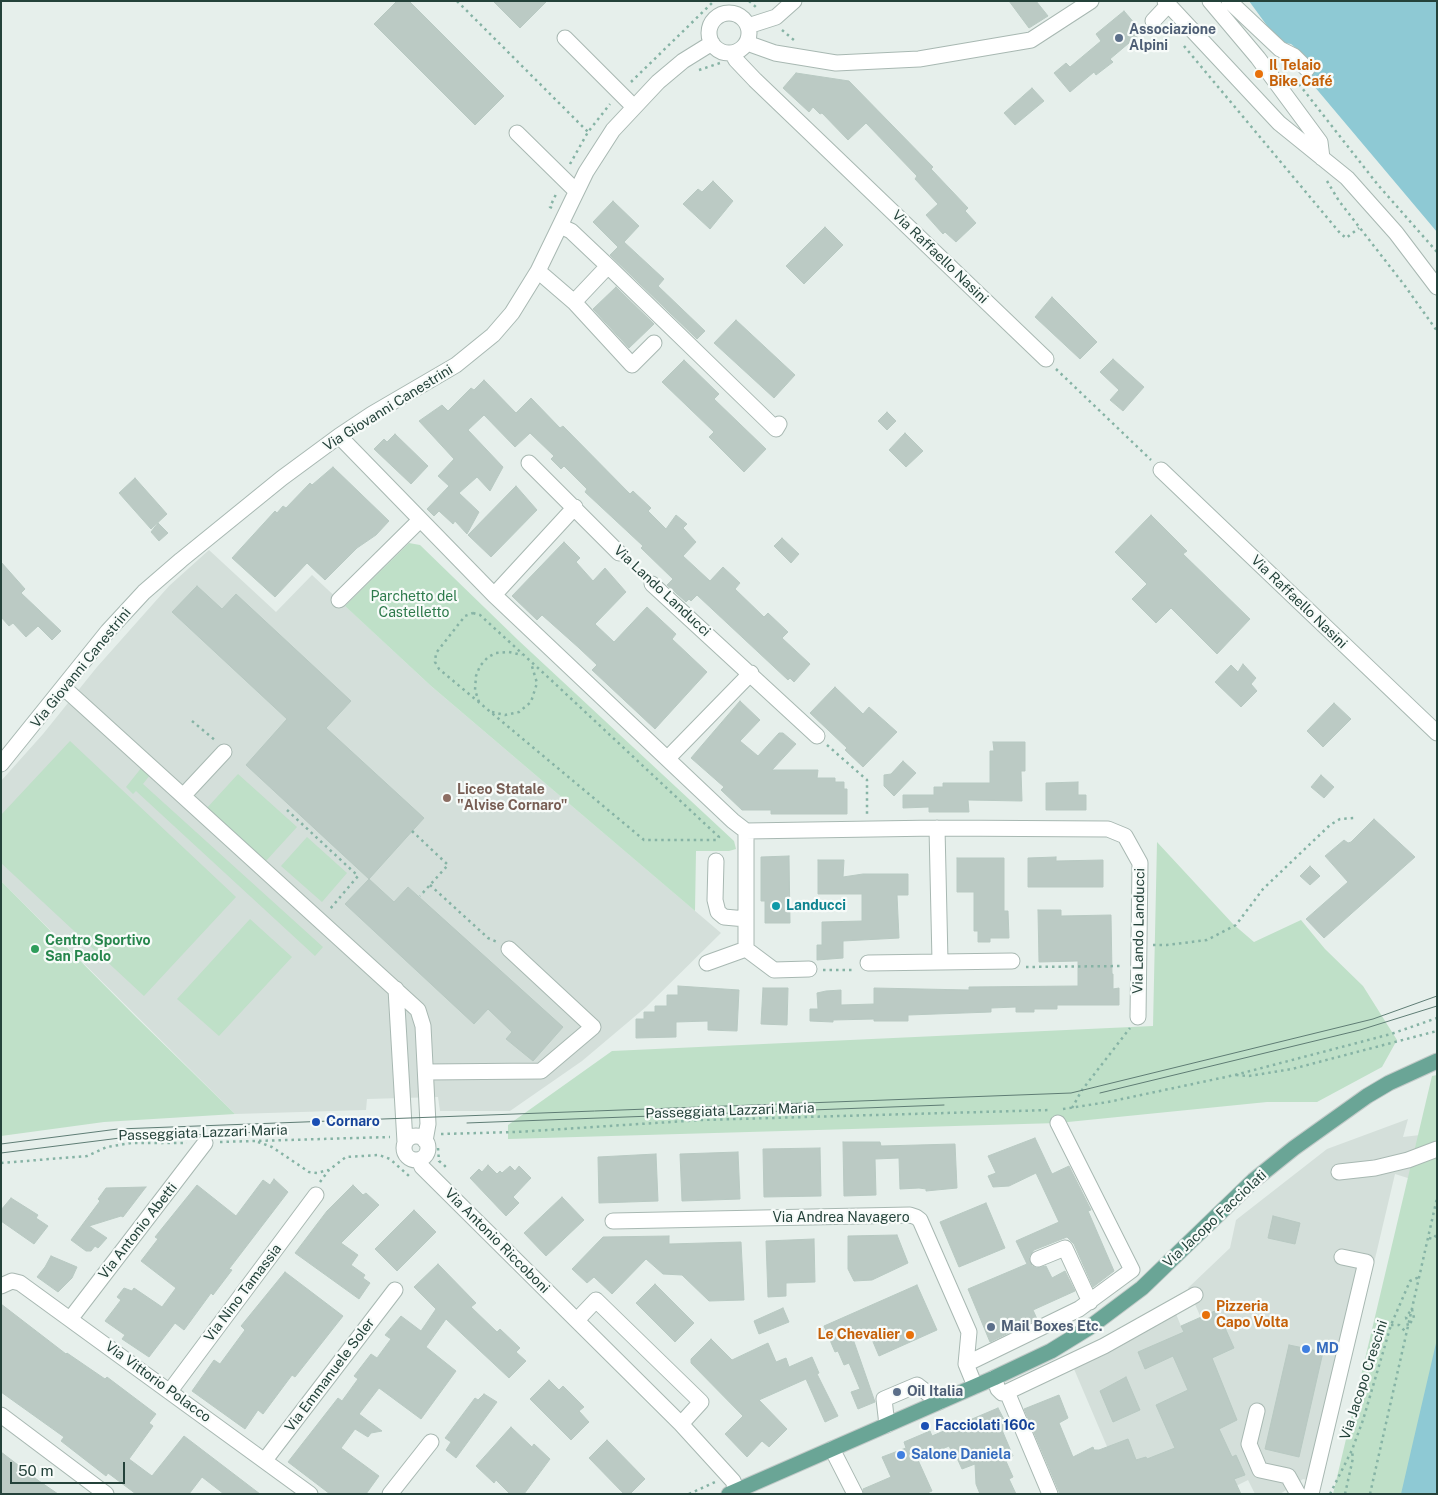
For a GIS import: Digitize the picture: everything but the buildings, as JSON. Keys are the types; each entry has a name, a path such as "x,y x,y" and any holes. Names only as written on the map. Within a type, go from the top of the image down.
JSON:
{"main road":[{"name":"Via Jacopo Facciolati","path":"740,1491 994,1378 1050,1351 1096,1323 1142,1288 1248,1186 1294,1148 1389,1082 1437,1061"}],"street":[{"path":"748,26 776,17 794,1"},
{"path":"747,43 775,54 836,63 919,59 1031,40 1092,1"},
{"path":"1210,1 1258,58 1320,142 1326,166"},
{"path":"1228,1 1280,49 1294,56 1306,69"},
{"path":"1153,21 1166,3 1279,123 1326,166 1347,178 1364,196 1437,287"},
{"path":"730,7 748,26 747,43 742,49 732,53 721,52 712,43 710,31 714,20 724,14 730,7"},
{"path":"565,38 633,106"},
{"name":"Via Giovanni Canestrini","path":"1,764 108,631 156,582 282,478 339,436 471,355 493,335 512,313 538,271 576,191 612,130 633,106 683,60 712,43"},
{"name":"Via Raffaello Nasini","path":"732,53 736,60 756,80 1046,359"},
{"path":"517,133 576,191"},
{"path":"560,226 571,231 776,429 779,424"},
{"path":"574,302 608,266"},
{"path":"538,271 574,302 632,365 654,343"},
{"path":"339,436 494,595 733,821 746,831 746,949"},
{"name":"Via Lando Landucci","path":"529,462 619,553"},
{"name":"Via Raffaello Nasini","path":"1156,465 1437,733"},
{"path":"494,595 575,508"},
{"path":"339,600 420,520"},
{"name":"Via Lando Landucci","path":"652,584 751,673 817,736"},
{"path":"668,758 751,673"},
{"path":"63,687 418,1010 423,1026 428,1128 412,1139"},
{"path":"183,796 223,749"},
{"name":"Via Lando Landucci","path":"746,831 867,828 1108,829 1125,836 1140,863 1138,1017"},
{"path":"937,828 940,961"},
{"path":"716,861 715,900 718,912 724,917 746,920"},
{"path":"426,1072 542,1071 593,1027 509,949"},
{"path":"707,963 746,949"},
{"path":"746,949 774,970 809,969"},
{"path":"868,963 1012,961"},
{"path":"401,993 412,1139 427,1152 419,1160"},
{"path":"966,1364 1047,1326 1090,1302 1132,1270 1057,1117"},
{"name":"Via Antonio Riccoboni","path":"412,1139 404,1150 408,1157 419,1160 422,1167 681,1424 740,1491"},
{"name":"Via Antonio Abetti","path":"71,1318 202,1147"},
{"path":"1339,1172 1375,1168 1408,1160 1437,1149"},
{"name":"Via Nino Tamassia","path":"170,1391 316,1195"},
{"name":"Via Andrea Navagero","path":"613,1221 910,1215 916,1217 920,1220 969,1332 966,1364 975,1386"},
{"path":"1038,1259 1065,1248 1090,1302"},
{"path":"1311,1494 1366,1262 1342,1257"},
{"name":"Via Vittorio Polacco","path":"1,1286 12,1281 20,1283 71,1318 310,1494"},
{"name":"Via Emmanuele Soler","path":"265,1460 395,1290"},
{"path":"994,1378 1002,1393 1007,1392 1104,1346 1195,1295"},
{"path":"576,1320 596,1300 701,1402 681,1424"},
{"path":"887,1425 884,1399 917,1385 939,1402"},
{"path":"1007,1392 1050,1494"},
{"path":"1257,1411 1249,1444 1260,1470 1294,1486"},
{"path":"1,1415 106,1494"},
{"path":"390,1494 431,1442"},
{"path":"832,1449 855,1494"}],"path":[{"path":"457,1 588,132"},
{"path":"627,87 714,1"},
{"path":"1182,44 1340,232 1346,238 1359,228"},
{"path":"1292,75 1378,185 1437,252"},
{"path":"569,165 588,132 615,98"},
{"path":"1326,166 1331,190 1437,331"},
{"path":"550,207 558,188"},
{"path":"1046,359 1156,465"},
{"name":"Via Lando Landucci","path":"619,553 652,584"},
{"path":"473,613 480,615 524,656 531,662 719,837 716,840 644,840 439,669 434,662 436,653 465,616 473,613"},
{"path":"480,703 475,690 476,676 484,662 496,653 509,652 524,656"},
{"path":"490,712 505,715 519,712 531,702 537,684 531,662"},
{"path":"192,721 223,749"},
{"path":"817,736 867,780 867,828"},
{"path":"287,810 358,876 320,920"},
{"path":"1140,945 1207,940 1224,933 1236,925 1263,889 1330,825 1340,819 1355,818"},
{"path":"412,832 448,865 420,896"},
{"path":"430,885 488,938 509,949"},
{"path":"1012,961 1019,967 1139,965"},
{"path":"809,969 859,970 868,963"},
{"path":"1138,1017 1082,1090 1072,1108 1235,1075 1391,1034 1437,1018"},
{"path":"1235,1075 1249,1076 1292,1068 1437,1031"},
{"name":"Passeggiata Lazzari Maria","path":"445,1166 439,1161 438,1156 440,1134 525,1132 702,1120 1057,1117"},
{"name":"Passeggiata Lazzari Maria","path":"1,1163 87,1156 107,1147 130,1143 202,1147 257,1141 378,1136"},
{"path":"257,1141 272,1147 309,1172 317,1173 329,1170"},
{"path":"316,1195 318,1185 329,1170 346,1157 380,1155 390,1159 412,1180"},
{"path":"1370,1494 1437,1198"},
{"path":"1429,1238 1433,1239 1437,1234"},
{"name":"Via Jacopo Crescini","path":"1330,1494 1352,1450 1363,1420 1391,1325 1410,1281 1419,1277"},
{"path":"1391,1325 1399,1325 1407,1332"},
{"path":"1345,1494 1353,1458 1352,1450"},
{"path":"689,1494 711,1484 713,1489"}],"shaded area":[{"path":"209,550 276,612 312,575 431,686 721,933 646,1007 582,1061 510,1111 440,1111 438,1097 367,1099 366,1110 235,1114 1,881 1,781 43,734 97,667 169,586"},
{"path":"1408,1119 1403,1137 1437,1133 1416,1163 1411,1179 1395,1174 1322,1483 1303,1479 1280,1494 1255,1494 1248,1480 1220,1494 1117,1470 1074,1369 1176,1314 1181,1326 1201,1318 1188,1288 1230,1248 1236,1220 1327,1149"}],"green space":[{"name":"Parchetto del Castelletto","path":"409,543 420,545 518,640 734,841 736,849 729,851 696,851 695,911 431,686 345,606"},
{"path":"70,741 236,897 144,996 1,863 1,815"},
{"path":"142,767 150,775 143,784 323,947 315,956 136,791 133,794 126,787"},
{"path":"238,774 297,827 265,862 206,809"},
{"path":"307,837 347,873 322,902 281,866"},
{"path":"1157,842 1233,924 1254,942 1301,920 1325,949 1363,986 1397,1040 1382,1067 1317,1102 1267,1102 1058,1123 508,1139 508,1125 612,1051 1153,1026"},
{"name":"Centro Sportivo San Paolo","path":"1,881 235,1114 104,1122 1,1136"},
{"path":"250,919 292,957 219,1036 177,999"},
{"path":"1437,1075 1437,1494 1333,1494 1432,1076"}],"water":[{"path":"1249,1 1437,1 1437,232 1303,73 1311,65 1303,54 1291,44 1279,42"},
{"path":"1437,1339 1437,1494 1401,1494 1413,1442"}],"tram line":[{"path":"1,1144 118,1129 1071,1093 1373,1019 1437,996"},
{"path":"1100,1093 1360,1030 1437,1006"},
{"path":"467,1123 944,1105"},
{"path":"1,1153 120,1138 284,1131"}],"place":[{"name":"Associazione Alpini","path":"1119,38"},
{"name":"Il Telaio Bike Café","path":"1259,74"},
{"name":"Liceo Statale \"Alvise Cornaro\"","path":"447,798"},
{"name":"Landucci","path":"776,906"},
{"name":"Centro Sportivo San Paolo","path":"35,949"},
{"name":"Cornaro","path":"316,1122"},
{"name":"Pizzeria Capo Volta","path":"1206,1315"},
{"name":"Mail Boxes Etc.","path":"991,1327"},
{"name":"Le Chevalier","path":"910,1335"},
{"name":"MD","path":"1306,1349"},
{"name":"Oil Italia","path":"897,1392"},
{"name":"Facciolati 160c","path":"925,1426"},
{"name":"Salone Daniela","path":"901,1455"}]}
